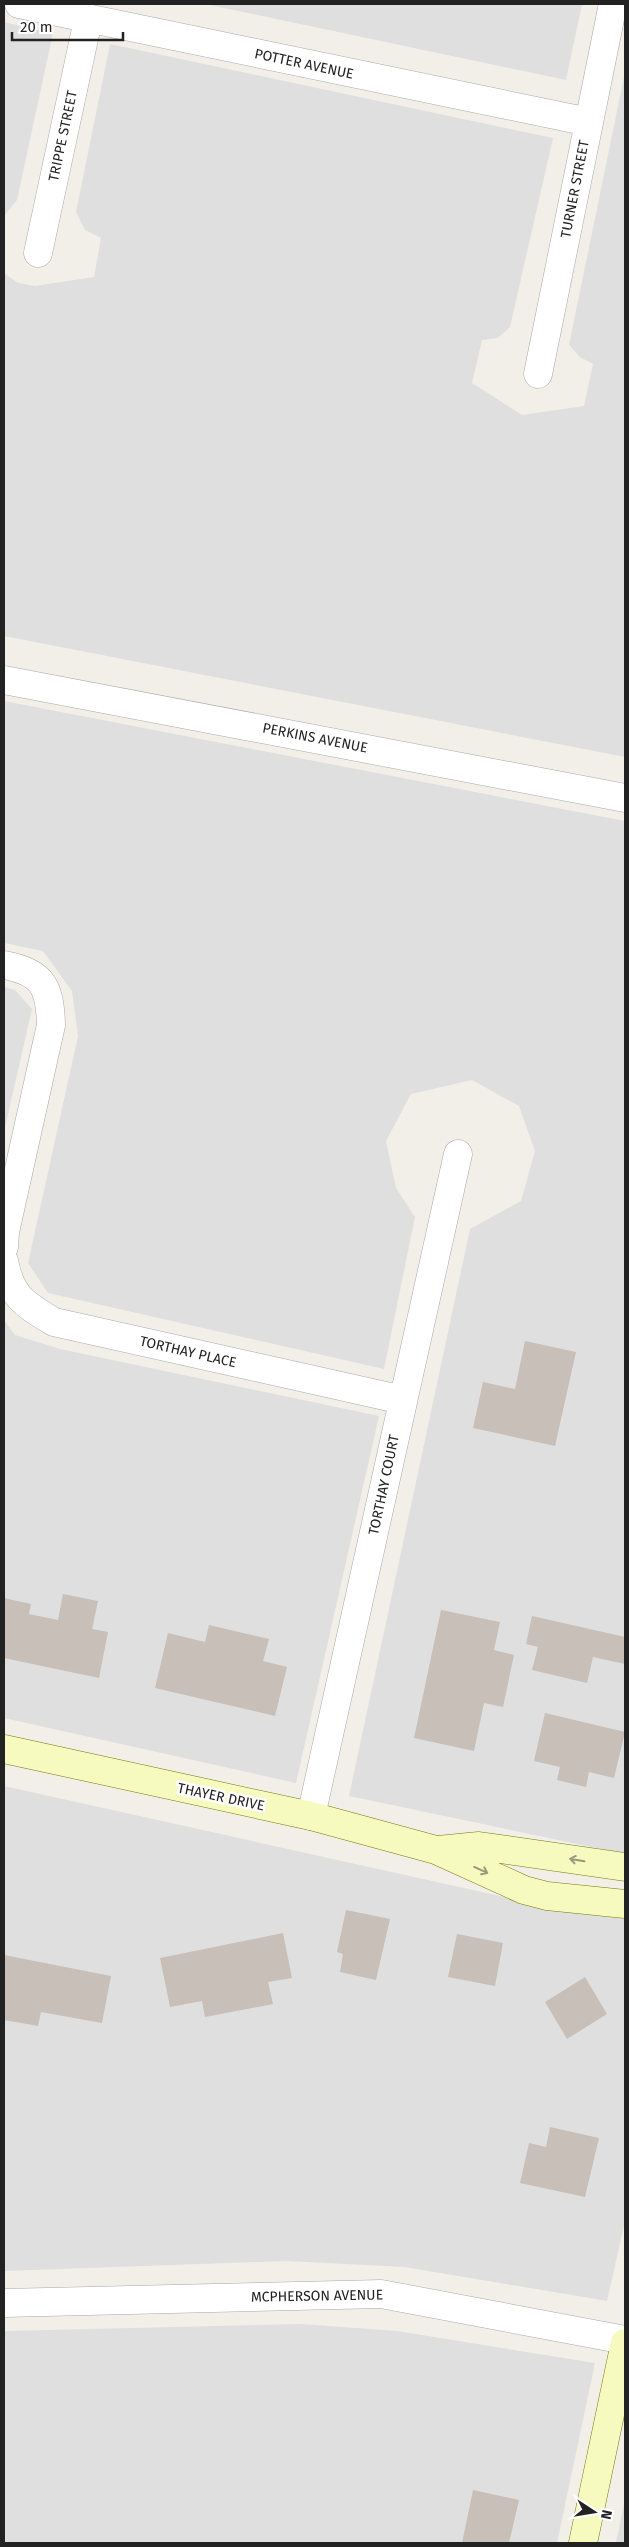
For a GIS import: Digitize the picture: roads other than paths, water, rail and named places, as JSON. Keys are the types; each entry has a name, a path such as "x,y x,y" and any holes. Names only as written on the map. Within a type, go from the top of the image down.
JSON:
{"street":[{"name":"POTTER AVENUE","path":"19,4 88,20 588,122"},
{"name":"TURNER STREET","path":"538,374 613,4"},
{"name":"TRIPPE STREET","path":"38,254 88,20"},
{"name":"PERKINS AVENUE","path":"4,680 625,798"},
{"path":"4,965 27,970 43,983 51,1002 52,1025 7,1223 4,1247"},
{"name":"TORTHAY COURT","path":"311,1816 458,1154"},
{"name":"TORTHAY PLACE","path":"4,1262 12,1290 23,1304 54,1322 403,1400"},
{"name":"THAYER DRIVE","path":"4,1750 311,1816 436,1850 524,1890 547,1896 625,1904"},
{"name":"THAYER DRIVE","path":"436,1850 479,1846 625,1867"},
{"name":"MCPHERSON AVENUE","path":"4,2303 381,2294 625,2340"},
{"path":"582,2543 625,2344"}]}
